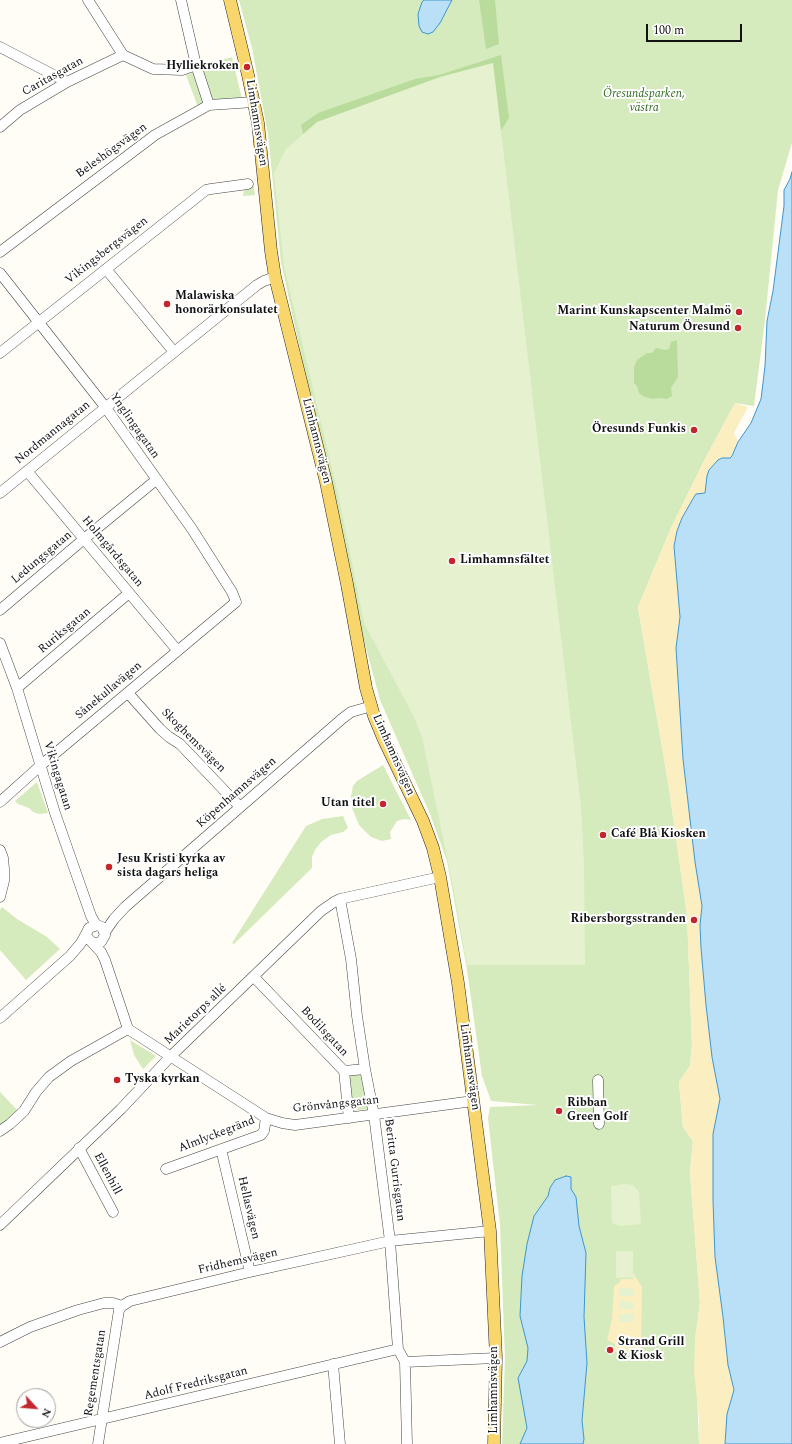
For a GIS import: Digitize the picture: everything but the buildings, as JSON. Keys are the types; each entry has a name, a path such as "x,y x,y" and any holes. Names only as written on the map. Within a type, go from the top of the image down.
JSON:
{"main road":[{"name":"Limhamnsvägen","path":"230,0 254,102 275,277 326,482 366,688 374,716 384,740 423,821 433,848 440,877 457,976 490,1231 496,1358 494,1444"}],"street":[{"path":"88,0 123,55 153,69 182,70 196,65"},
{"path":"181,0 196,65 209,105"},
{"path":"0,47 68,82"},
{"name":"Caritasgatan","path":"0,127 20,110 68,82 123,55"},
{"name":"Beleshögsvägen","path":"0,252 155,135 209,105 254,102"},
{"name":"Vikingsbergsvägen","path":"0,353 206,190 241,188"},
{"path":"106,269 174,352"},
{"name":"Ynglingagatan","path":"0,273 106,408 192,529 232,592 236,602"},
{"name":"Nordmannagatan","path":"0,493 264,281 275,277"},
{"name":"Holmgårdsgatan","path":"27,471 177,650"},
{"name":"Ledungsgatan","path":"0,610 156,480"},
{"name":"Ruriksgatan","path":"17,688 129,593"},
{"name":"Sånekullavägen","path":"1,800 177,650 236,602"},
{"name":"Vikingagatan","path":"0,643 17,688 40,766 92,926 88,939 99,940"},
{"name":"Skoghemsvägen","path":"128,693 160,729 180,744 240,807"},
{"name":"Köpenhamnsvägen","path":"70,956 99,940 114,919 125,908 350,712 372,706"},
{"path":"0,850 3,858 4,869 4,881 0,897"},
{"name":"Marietorps allé","path":"0,1225 121,1109 171,1056 322,911 340,899 440,877"},
{"name":"Beritta Gurrisgatan","path":"340,899 351,959 357,1016 365,1068 374,1115 390,1241 398,1349 405,1362 407,1444"},
{"name":"Köpenhamnsvägen","path":"0,1018 70,956 92,926 125,908"},
{"path":"92,926 102,928 99,940 128,1029 171,1056"},
{"name":"Bodilsgatan","path":"254,977 344,1072 349,1118"},
{"path":"0,1130 10,1124 24,1111 36,1092 49,1076 71,1061 128,1029"},
{"name":"Grönvångsgatan","path":"171,1056 266,1118 295,1125 474,1101"},
{"path":"344,1072 365,1068"},
{"path":"598,1080 599,1124"},
{"name":"Almlyckegränd","path":"166,1169 261,1134 264,1131 266,1118"},
{"name":"Ellenhill","path":"79,1148 113,1212"},
{"name":"Hellasvägen","path":"221,1149 250,1272"},
{"name":"Fridhemsvägen","path":"0,1342 30,1327 78,1310 104,1303 113,1303 122,1306 130,1301 250,1272 390,1241 490,1231"},
{"name":"Regementsgatan","path":"98,1444 119,1310 122,1306"},
{"name":"Adolf Fredriksgatan","path":"0,1443 398,1349"},
{"path":"405,1362 496,1358"},
{"path":"333,1364 340,1444"}],"green space":[{"name":"Öresundsparken, västra","path":"239,0 792,0 792,143 778,190 765,320 754,406 735,403 671,528 638,607 669,788 687,915 692,1044 690,1066 679,1082 683,1127 693,1141 690,1172 700,1303 695,1340 699,1444 502,1444 505,1358 500,1225 488,1118 490,1107 538,1105 491,1101 482,1076 467,970 447,861 430,814 380,700 359,622 281,262 268,134 252,48"},
{"path":"479,0 495,0 499,44 486,49"},
{"path":"501,55 509,118 502,129 489,136 305,142 301,125 318,113 415,79 439,75"},
{"path":"232,57 242,99 211,102 199,66"},
{"name":"Limhamnsfältet","path":"493,63 581,806 584,864 585,965 467,965 453,886 422,737 414,717 364,623 339,498 284,266 274,173 286,149 317,122 440,77"},
{"path":"195,72 207,103 198,107 186,75"},
{"path":"253,182 255,195 243,196 244,188 249,183"},
{"path":"677,340 678,377 671,388 672,396 667,399 652,399 643,396 639,393 637,386 634,383 634,367 637,360 647,353 652,353 657,348 665,350 669,349 671,342"},
{"path":"383,765 411,820 404,819 397,821 390,832 391,839 382,841 371,837 359,825 352,808 351,796 353,786 357,781"},
{"path":"37,782 48,813 39,814 33,812 29,808 18,804 15,801"},
{"path":"343,816 348,828 343,832 331,835 321,842 312,857 312,868 234,944 232,943 306,826 322,819"},
{"path":"2,907 17,919 47,937 60,949 26,980 0,950 0,910"},
{"path":"130,1040 156,1056 143,1069 134,1055"},
{"path":"362,1073 367,1109 351,1111 346,1075"},
{"path":"0,1092 20,1113 0,1127"},
{"path":"625,1184 633,1185 639,1192 641,1224 620,1226 612,1223 611,1186"},
{"path":"616,1251 633,1251 633,1277 616,1278"},
{"path":"619,1288 634,1289 634,1296 619,1296"},
{"path":"619,1301 634,1302 634,1309 619,1309"},
{"path":"619,1314 634,1314 634,1322 619,1322"}],"sand":[{"name":"Ribersborgsstranden","path":"735,403 748,407 734,433 738,442 730,458 722,458 706,486 705,493 694,497 682,518 677,531 674,546 680,617 676,648 683,759 695,862 702,906 700,925 706,1005 712,1057 720,1099 713,1134 715,1257 728,1365 734,1390 727,1414 725,1444 699,1444 699,1417 694,1371 695,1340 700,1303 690,1172 693,1141 683,1127 679,1082 690,1066 692,1044 687,915 669,788 638,607 671,528"},
{"path":"633,1273 642,1287 641,1353 625,1355 615,1352 615,1344 607,1340 612,1319 614,1286 619,1283 621,1279 633,1279"}],"water":[{"path":"424,0 452,0 440,23 433,32 428,34 422,32 419,26 418,14"},
{"path":"792,172 792,1444 725,1444 727,1414 734,1390 728,1365 715,1257 713,1134 720,1099 712,1057 706,1005 700,925 702,906 695,862 683,759 676,648 680,617 674,546 677,531 682,518 694,497 696,494 705,493 709,470 718,460 722,458 730,458 732,456 738,442 751,423 761,399 765,366 767,321 773,291 784,206 784,190"},
{"path":"566,1176 571,1177 571,1189 576,1197 579,1226 586,1253 584,1317 587,1363 582,1421 584,1439 583,1444 520,1444 527,1428 518,1378 527,1361 528,1348 520,1316 522,1276 527,1244 534,1216 548,1196 550,1188 555,1180"}],"place":[{"name":"Hylliekroken","path":"247,67"},
{"name":"Malawiska honorärkonsulatet","path":"167,304"},
{"name":"Marint Kunskapscenter Malmö","path":"739,312"},
{"name":"Naturum Öresund","path":"738,328"},
{"name":"Öresunds Funkis","path":"694,430"},
{"name":"Limhamnsfältet","path":"452,561"},
{"name":"Utan titel","path":"383,804"},
{"name":"Café Blå Kiosken","path":"603,835"},
{"name":"Jesu Kristi kyrka av sista dagars heliga","path":"109,867"},
{"name":"Ribersborgsstranden","path":"694,920"},
{"name":"Tyska kyrkan","path":"117,1080"},
{"name":"Ribban Green Golf","path":"559,1111"},
{"name":"Strand Grill & Kiosk","path":"610,1350"}]}
